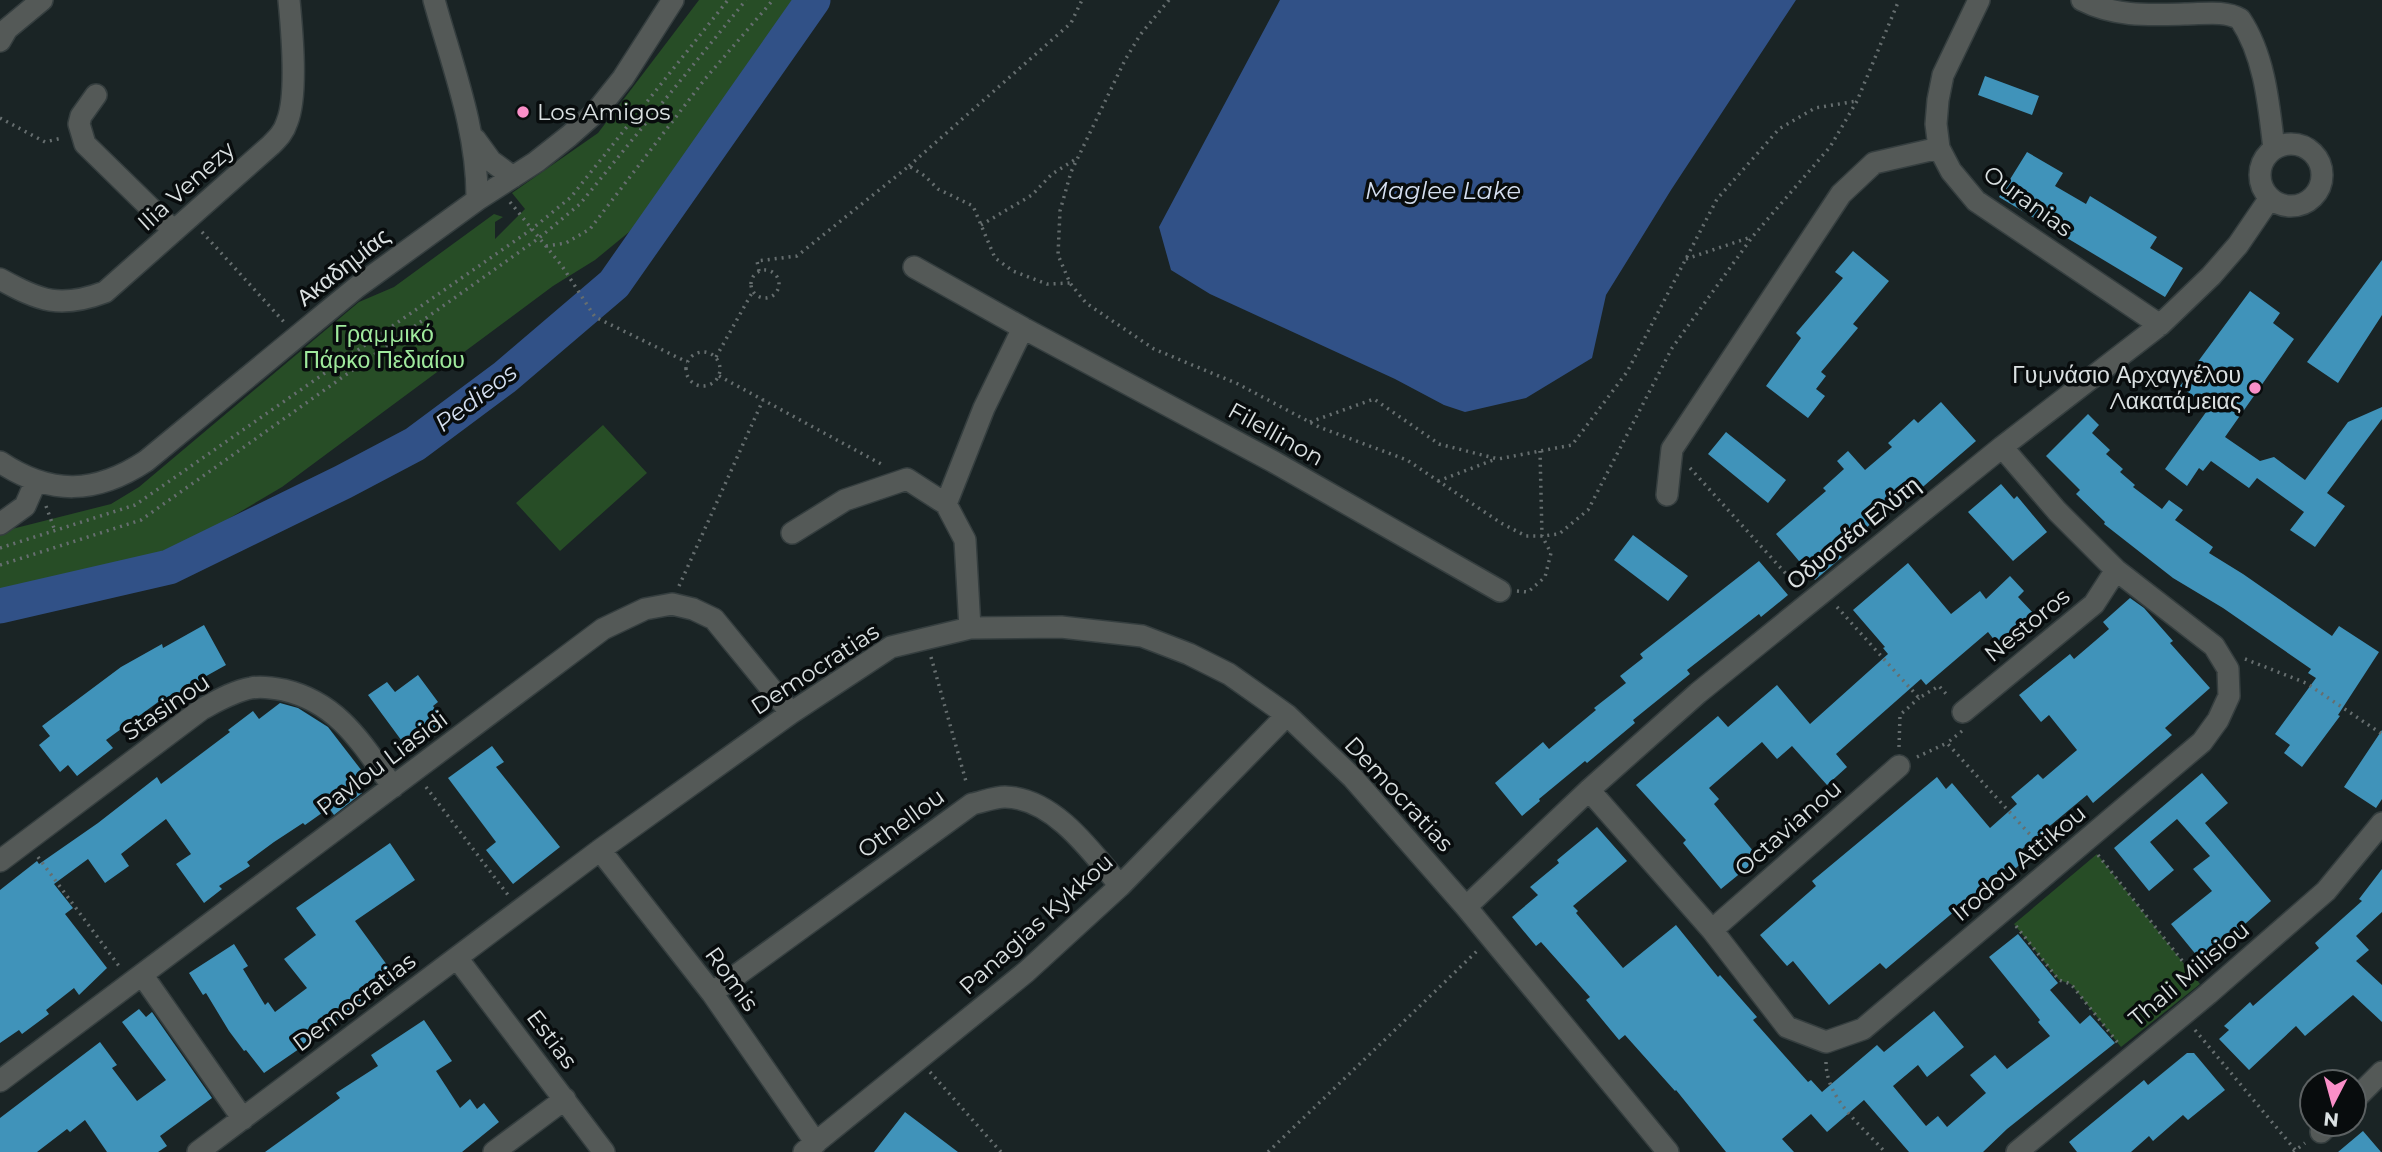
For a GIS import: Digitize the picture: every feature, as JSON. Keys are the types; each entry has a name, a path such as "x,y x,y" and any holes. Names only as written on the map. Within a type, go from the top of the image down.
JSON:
{"street":[{"path":"2,31 42,0"},
{"name":"Ilia Venezy","path":"0,279 31,296 46,300 85,300 105,292 271,145 282,133 291,106 289,0"},
{"path":"434,0 472,134 477,163 477,200"},
{"name":"Ακαδημίας","path":"0,462 36,481 65,488 104,483 125,475 146,461 357,287 477,200 536,162 595,113 623,78 673,0"},
{"name":"Ouranias","path":"1979,0 1943,75 1936,124 1940,148 1951,171 1976,201 2160,325"},
{"path":"2082,0 2114,12 2158,7 2218,13 2240,19 2255,47 2268,100 2274,149"},
{"path":"96,95 81,116 81,133 85,144 182,225"},
{"path":"472,134 506,182"},
{"path":"2286,144 2299,145 2311,150 2319,160 2323,172 2322,185 2316,196 2306,204 2293,207 2281,205 2263,189 2261,167 2274,149 2286,144"},
{"path":"1667,495 1672,449 1841,194 1874,163 1940,148"},
{"name":"Οδυσσέα Ελύτη","path":"1465,906 1589,790 1698,694 2002,447 2160,325 2211,276 2238,245 2270,198"},
{"name":"Filellinon","path":"914,267 1274,462 1500,591"},
{"path":"946,504 984,408 1023,328"},
{"name":"Irodou Attikou","path":"1826,1042 1863,1029 2202,741 2218,720 2228,696 2228,669 2214,646 2116,570 2057,512 2002,447"},
{"path":"792,533 845,500 907,479 946,504 965,540 970,628"},
{"path":"0,524 25,506 36,481"},
{"name":"Nestoros","path":"1963,712 2094,604 2116,570"},
{"path":"671,604 693,609 713,619 790,713"},
{"name":"Pavlou Liasidi","path":"0,1081 603,629 645,609 671,604"},
{"name":"Democratias","path":"198,1152 600,850 790,713 891,647 970,628 1061,627 1142,636 1189,654 1230,674 1287,716 1353,778 1465,906 1668,1152"},
{"name":"Stasinou","path":"0,861 202,709 252,687 304,695 329,710 350,728 393,787"},
{"name":"Panagias Kykkou","path":"810,1148 1026,972 1120,886 1287,716"},
{"name":"Octavianou","path":"1712,930 1899,766"},
{"path":"1589,790 1712,930 1787,1027 1826,1042"},
{"name":"Othellou","path":"712,993 972,804 1005,797 1039,805 1075,832 1120,886"},
{"name":"Thali Milisiou","path":"2017,1152 2208,994 2326,891 2382,823"},
{"name":"Romis","path":"600,850 712,993 810,1148"},
{"name":"Estias","path":"457,958 604,1152"},
{"path":"137,980 243,1119"},
{"path":"2368,1086 2382,1072"},
{"path":"494,1152 565,1099"}],"path":[{"path":"0,548 135,505 532,229 571,197 728,0"},
{"path":"0,565 141,520 539,238 580,204 746,0"},
{"path":"546,246 566,243 590,229 705,79 772,0"},
{"path":"759,271 757,261 797,256 909,166 1071,23 1082,0"},
{"path":"1169,0 1140,35 1125,60 1071,172 1060,211 1058,254 1070,283 1086,303 1154,349 1238,384 1309,422 1407,460 1501,523 1526,536 1559,534 1588,510 1672,348 1754,236 1830,147 1857,101 1899,0"},
{"path":"1438,481 1498,459 1572,445 1627,372 1717,199 1779,129 1815,108 1857,101"},
{"path":"0,118 45,142 81,133"},
{"path":"981,225 1031,195 1052,174 1077,158"},
{"path":"909,166 925,176 938,189 973,206 995,258 1013,271 1047,284 1070,283"},
{"path":"506,182 532,229 562,266 595,317 649,341 687,362"},
{"path":"182,225 297,337"},
{"path":"1686,259 1754,236"},
{"path":"716,357 753,291 752,277 759,271 772,271 778,278 779,287 773,295 765,298 753,291"},
{"path":"704,352 716,357 719,376 708,385 695,384 687,374 687,362 697,353 704,352"},
{"path":"719,376 907,479"},
{"path":"1309,422 1374,399 1438,444 1498,459"},
{"path":"671,604 763,400"},
{"path":"1672,449 1919,698"},
{"path":"1500,591 1528,592 1545,578 1550,553 1542,536 1540,451"},
{"path":"926,639 972,804"},
{"path":"2214,646 2306,683 2382,734"},
{"path":"1939,686 1963,712 1971,723 1947,743 1899,766 1900,715 1919,698 1939,686"},
{"path":"1947,743 2057,865"},
{"path":"414,771 520,911"},
{"path":"2086,840 2208,994"},
{"path":"27,841 137,980"},
{"path":"2003,911 2059,980 2071,984 2130,1058"},
{"path":"1269,1152 1491,937"},
{"path":"2181,1014 2297,1152"},
{"path":"1826,1042 1826,1067 1836,1097 1885,1152"},
{"path":"920,1060 1001,1152"}],"green space":[{"name":"Γραμμικό Πάρκο Πεδιαίου","path":"699,0 828,0 786,34 678,168 634,228 595,260 553,286 282,487 169,554 13,605 0,613 0,532 111,504 139,487 359,302 394,287 494,214 503,217 495,222 495,239 525,209 512,193 598,133"},
{"path":"603,425 647,473 560,551 516,503"},
{"path":"2097,854 2200,984 2121,1047 2071,984 2059,980 2014,924"}],"water":[{"name":"Maglee Lake","path":"1280,0 1796,0 1671,190 1606,295 1592,358 1526,398 1465,412 1444,405 1395,379 1210,294 1171,270 1159,227"}],"building":[{"path":"1985,76 2039,96 2032,115 1978,95"},
{"path":"2027,152 2063,173 2055,186 2086,204 2090,196 2157,237 2150,248 2183,268 2165,297 1999,197"},
{"path":"1853,251 1889,281 1853,324 1858,328 1821,372 1826,376 1816,389 1825,396 1808,418 1766,386 1801,338 1796,333 1843,278 1835,272"},
{"path":"2382,260 2382,315 2338,383 2307,362"},
{"path":"2250,291 2280,313 2273,323 2294,339 2225,437 2260,461 2274,457 2305,480 2348,422 2382,407 2382,419 2327,493 2345,506 2315,547 2290,530 2304,512 2257,478 2249,488 2211,461 2203,471 2199,468 2187,486 2165,469 2209,408 2180,386"},
{"path":"1941,402 1976,441 1895,511 1890,506 1838,554 1842,557 1815,580 1776,534 1826,491 1823,488 1844,469 1837,461 1848,451 1865,470 1892,447 1888,443 1914,419 1918,423"},
{"path":"2088,414 2099,425 2092,433 2110,450 2106,454 2123,469 2120,472 2135,485 2133,487 2162,509 2169,500 2183,510 2175,520 2213,547 2209,553 2332,636 2339,626 2379,652 2338,715 2340,716 2302,767 2284,753 2290,745 2275,734 2316,678 2308,673 2311,669 2223,608 2173,578 2104,524 2076,494 2080,490 2046,456"},
{"path":"1726,432 1786,480 1768,503 1708,454"},
{"path":"2001,484 2014,499 2017,496 2047,532 2013,561 1968,512"},
{"path":"1633,535 1688,576 1668,601 1614,560"},
{"path":"1759,561 1788,595 1687,670 1690,674 1633,720 1635,723 1587,763 1585,761 1522,816 1495,783 1543,742 1549,749 1596,710 1594,708 1626,683 1620,676 1643,658 1640,654"},
{"path":"1908,563 1951,614 1980,591 1986,599 2010,576 2024,591 2018,597 2034,614 1999,646 1988,632 1926,685 1921,679 1836,754 1847,767 1827,785 1792,746 1777,759 1762,742 1709,788 1719,799 1714,804 1759,858 1721,889 1683,843 1686,840 1636,785 1718,716 1728,727 1777,685 1810,724 1888,654 1853,610"},
{"path":"2130,598 2144,608 2173,641 2170,643 2210,688 2165,728 2172,735 2093,803 2087,795 2022,849 2029,857 2010,873 2006,868 1886,969 1880,963 1829,1005 1793,961 1787,966 1760,935 1816,886 1812,881 1937,777 1946,789 1952,783 1990,828 2017,804 2011,797 2038,774 2043,779 2077,750 2049,715 2041,722 2019,695 2070,654 2074,659 2109,629 2103,622"},
{"path":"204,625 226,665 192,684 195,687 168,702 165,697 106,740 113,748 77,776 68,765 60,772 39,745 50,736 42,726 121,667"},
{"path":"418,675 438,702 433,706 444,721 407,748 368,695 387,682 395,692"},
{"path":"280,703 298,708 328,727 362,771 352,779 362,793 334,815 329,808 274,842 247,862 250,866 219,886 222,889 204,903 176,864 191,854 166,819 121,854 129,866 105,883 88,859 54,884 73,908 65,914 107,968 79,995 74,988 46,1010 49,1014 22,1034 19,1030 0,1043 0,890 37,861 39,864 98,823 157,777 161,784 230,732 228,730 253,711 259,719"},
{"path":"2382,730 2382,799 2376,808 2344,787"},
{"path":"492,746 504,762 496,767 560,847 513,884 486,850 496,842 448,778"},
{"path":"2202,773 2228,803 2205,823 2271,901 2202,962 2171,924 2212,891 2193,869 2210,856 2177,819 2150,842 2174,870 2149,891 2114,848"},
{"path":"1597,827 1627,861 1573,906 1578,911 1576,913 1623,968 1676,925 1718,977 1720,975 1757,1017 1753,1020 1808,1082 1811,1080 1822,1092 1877,1045 1884,1052 1934,1011 1964,1047 1927,1077 1918,1065 1893,1086 1926,1126 1938,1116 1947,1127 1986,1093 1970,1075 1995,1055 2007,1069 2050,1036 1989,957 2018,934 2058,983 2050,990 2080,1024 2090,1015 2115,1043 2007,1129 1983,1152 1909,1152 1864,1100 1827,1132 1811,1114 1782,1139 1794,1152 1726,1152 1676,1090 1625,1035 1619,1040 1586,1000 1590,997 1541,942 1536,946 1512,917 1538,895 1530,887 1559,863 1557,860"},
{"path":"390,843 415,880 355,921 395,976 315,1038 264,1073 229,1031 206,993 203,995 189,973 234,944 248,966 243,969 265,1005 268,1002 275,1012 307,988 284,959 316,935 296,908"},
{"path":"2382,869 2382,912 2356,936 2369,950 2356,961 2382,985 2382,1022 2353,995 2305,1036 2296,1026 2249,1070 2219,1039 2229,1030 2224,1026 2250,1002 2253,1006 2319,948 2315,943 2362,901 2359,899"},
{"path":"139,1009 146,1017 152,1012 212,1098 160,1136 167,1146 158,1152 107,1152 85,1120 70,1132 67,1129 37,1152 0,1152 0,1118 100,1042 117,1065 112,1068 137,1101 166,1080 122,1022"},
{"path":"424,1020 452,1061 436,1071 460,1108 470,1099 477,1109 484,1103 499,1122 462,1152 265,1152 340,1098 336,1093 378,1066 371,1055"},
{"path":"2187,1053 2194,1053 2225,1090 2188,1120 2183,1115 2153,1141 2149,1136 2131,1152 2077,1152 2069,1142 2144,1080 2148,1085"},
{"path":"905,1112 958,1152 874,1152"},
{"path":"2368,1137 2381,1152 2338,1152 2355,1138"}],"waterway":[{"name":"Pedieos","path":"0,606 169,567 415,444 505,377 614,284 813,0"}],"place":[{"name":"Los Amigos","path":"523,112"},
{"name":"Γυμνάσιο Αρχαγγέλου Λακατάμειας","path":"2255,388"}]}
